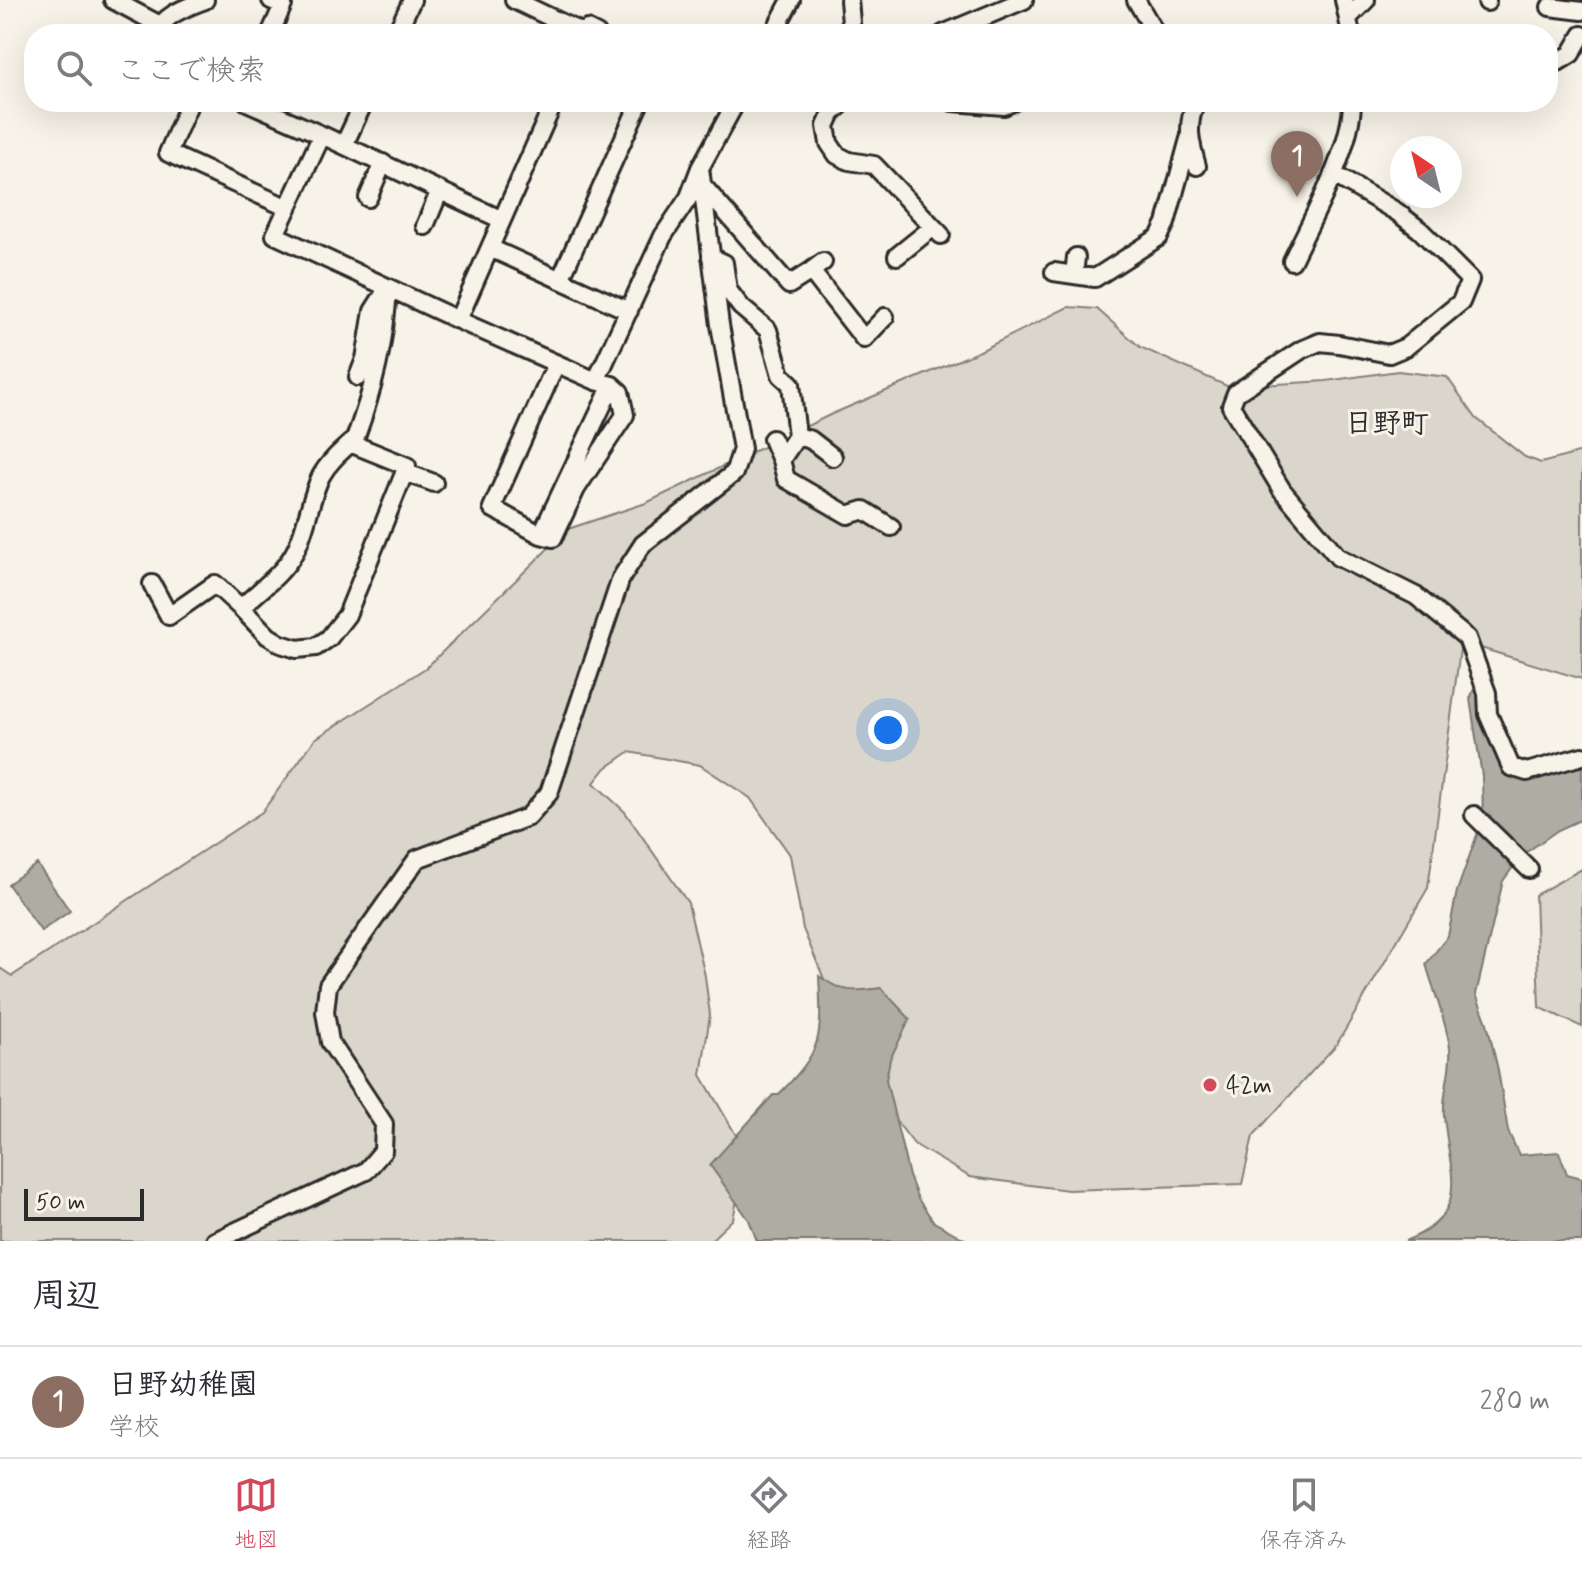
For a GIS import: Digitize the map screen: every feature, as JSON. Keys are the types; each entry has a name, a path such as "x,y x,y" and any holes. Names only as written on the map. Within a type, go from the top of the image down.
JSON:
{"street":[{"path":"113,0 149,24"},
{"path":"163,24 178,10 205,0"},
{"path":"271,0 283,5 274,24"},
{"path":"401,24 412,0"},
{"path":"514,0 564,24"},
{"path":"778,24 791,0"},
{"path":"849,0 851,24"},
{"path":"967,24 1024,0"},
{"path":"1136,0 1150,24"},
{"path":"1344,0 1350,24"},
{"path":"1351,24 1366,0"},
{"path":"1550,7 1576,10 1572,20 1582,32 1571,54 1558,62"},
{"path":"186,112 168,153 288,208"},
{"path":"270,112 502,220"},
{"path":"344,145 359,112"},
{"path":"458,320 550,112"},
{"path":"560,280 636,112"},
{"path":"541,535 604,383 629,311 663,236 689,197 700,168 731,112"},
{"path":"833,112 826,126 829,143 837,155 849,161 874,165 937,231 897,256"},
{"path":"1054,272 1095,278 1159,237 1166,223 1189,139 1192,112"},
{"path":"1292,261 1333,174 1352,112"},
{"path":"322,135 275,235 620,392 625,415 576,489 553,538 541,535 492,508 556,364"},
{"path":"1189,139 1197,166"},
{"path":"368,198 383,163"},
{"path":"215,1241 366,1171 383,1151 384,1124 330,1042 325,1012 328,985 417,859 528,817 549,793 621,578 643,544 734,473 742,449 720,325 700,168"},
{"path":"1333,174 1397,212 1420,230 1470,280 1467,292 1461,302 1406,347 1389,354 1320,342 1301,350 1236,393 1231,406 1282,490 1338,557 1416,596 1467,638 1487,693 1488,714 1511,767 1527,772 1582,756"},
{"path":"702,185 789,285 817,266 864,339 885,317"},
{"path":"425,226 440,190"},
{"path":"490,248 629,311"},
{"path":"711,257 724,263 728,290 741,307 768,330 781,375 791,384 797,436 781,460"},
{"path":"1074,275 1076,257"},
{"path":"358,377 365,359 373,311 388,288"},
{"path":"241,608 283,568 294,553 322,475 335,457 355,439 369,400 385,336 388,288"},
{"path":"797,436 811,440 833,457"},
{"path":"772,439 786,479 848,515 864,510 891,527"},
{"path":"152,584 169,616 215,584 268,636 281,644 297,649 316,647 329,638 347,615 407,466 350,443"},
{"path":"404,472 434,483"},
{"path":"1474,815 1529,869"}],"shaded area":[{"path":"1068,307 1097,309 1140,347 1229,387 1326,381 1398,371 1447,377 1476,418 1525,457 1541,463 1582,452 1582,679 1461,642 1428,888 1337,1044 1253,1136 1242,1184 1068,1190 970,1177 914,1144 869,1086 803,929 790,855 750,798 700,765 629,752 606,768 594,783 625,812 688,903 705,976 710,1015 701,1075 747,1154 733,1219 710,1241 0,1241 0,968 12,976 262,812 315,739 427,667 568,529 646,503 832,414 980,351"},
{"path":"1474,689 1486,704 1505,770 1515,777 1542,773 1582,752 1582,819 1558,830 1521,856 1503,881 1476,994 1487,1023 1498,1070 1508,1131 1519,1155 1559,1152 1567,1174 1582,1178 1582,1241 1405,1241 1440,1218 1449,1205 1452,1190 1444,1116 1450,1048 1426,964 1448,936 1457,891 1483,818 1482,776 1470,699"},
{"path":"37,864 70,911 41,931 8,884"},
{"path":"1582,869 1582,1027 1539,1007 1535,895"},
{"path":"819,976 834,986 848,990 881,988 910,1019 890,1059 886,1080 909,1176 918,1199 934,1222 968,1241 757,1241 749,1220 710,1165 773,1095 778,1095 793,1080 812,1054 819,1029"}],"place":[{"name":"日野幼稚園","path":"1297,197"},
{"name":"42m","path":"1210,1085"}],"district":[{"name":"日野町","path":"1387,422"}]}
